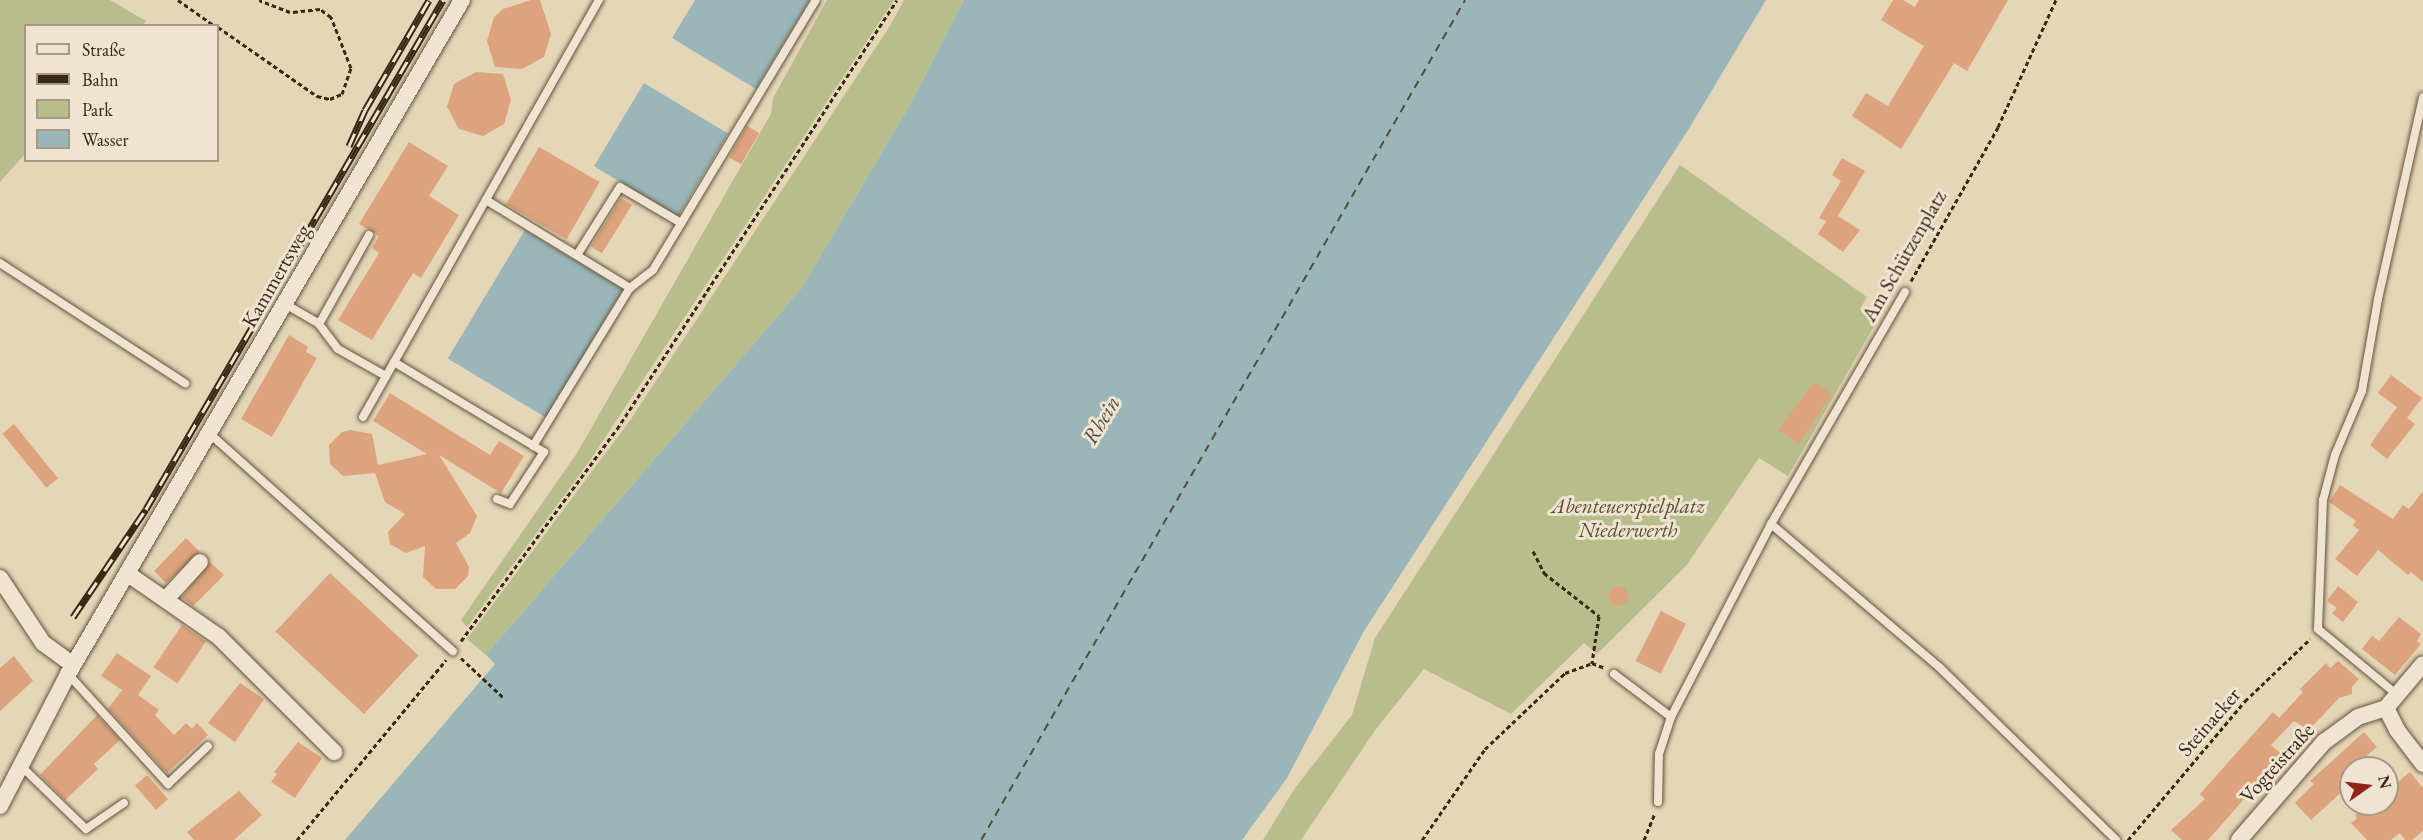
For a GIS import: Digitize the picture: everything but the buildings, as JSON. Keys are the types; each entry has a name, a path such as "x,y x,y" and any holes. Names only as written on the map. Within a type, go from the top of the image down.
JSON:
{"street":[{"name":"Kammertsweg","path":"0,806 19,764 71,669 462,0"},
{"path":"166,599 200,562"},
{"path":"128,574 219,637 334,752"},
{"path":"0,578 43,643 71,669"},
{"path":"2423,663 2395,693 2386,708 2397,730 2423,764"},
{"name":"Vogteistraße","path":"2239,840 2324,742 2358,717 2386,708"}],"lane":[{"path":"363,417 600,0"},
{"path":"533,446 630,288 653,270 816,0"},
{"path":"2395,693 2318,629 2323,501 2335,455 2362,391 2378,299 2423,97"},
{"path":"577,255 620,187 681,223"},
{"path":"486,200 630,288"},
{"path":"319,324 369,236"},
{"path":"0,263 185,383"},
{"name":"Am Schützenplatz","path":"1658,802 1659,754 1671,717 1771,524 1905,292"},
{"path":"285,304 319,324 338,350 386,376"},
{"path":"394,362 544,452 510,504 497,499"},
{"path":"210,434 453,651"},
{"path":"1771,524 1940,668 2116,840"},
{"path":"71,669 168,784 208,746"},
{"path":"1614,674 1671,717"},
{"path":"19,764 86,829 124,802"}],"path":[{"path":"178,0 213,24"},
{"path":"219,28 317,96 330,99 342,94 351,68 331,17 320,9 290,12 259,0"},
{"path":"297,840 453,651 617,429 897,0"},
{"name":"Am Schützenplatz","path":"1905,292 1998,127 2056,0"},
{"path":"1533,551 1544,573 1599,616 1592,663"},
{"name":"Steinacker","path":"2128,840 2245,701 2318,629"},
{"path":"453,651 503,697"},
{"path":"1422,840 1485,749 1565,673 1592,663 1614,674"},
{"path":"1644,840 1658,802"}],"green space":[{"path":"0,0 110,0 146,21 144,24 24,24 24,155 0,182"},
{"path":"827,0 894,0 589,462 467,627 461,620 577,453 771,114 773,98"},
{"path":"904,0 964,0 911,103 801,289 486,655 467,639 631,419 890,26"},
{"name":"Abenteuerspielplatz Niederwerth","path":"1680,165 1867,297 1860,309 1877,321 1788,476 1759,458 1686,566 1597,654 1584,643 1511,714 1424,669 1376,729 1301,840 1263,840 1295,788 1352,715 1375,638"}],"water":[{"path":"695,0 810,0 756,89 672,38"},
{"name":"Rhein","path":"964,0 1766,0 1690,127 1364,631 1287,778 1242,840 345,840 495,664 486,655 801,289 911,103"},
{"path":"644,83 728,133 678,217 594,166"},
{"path":"525,230 624,289 546,418 448,359"}],"ferry route":[{"path":"981,840 1465,0"}],"railway":[{"path":"349,146 365,110 429,0"},
{"path":"73,617 146,509 443,0"}]}
